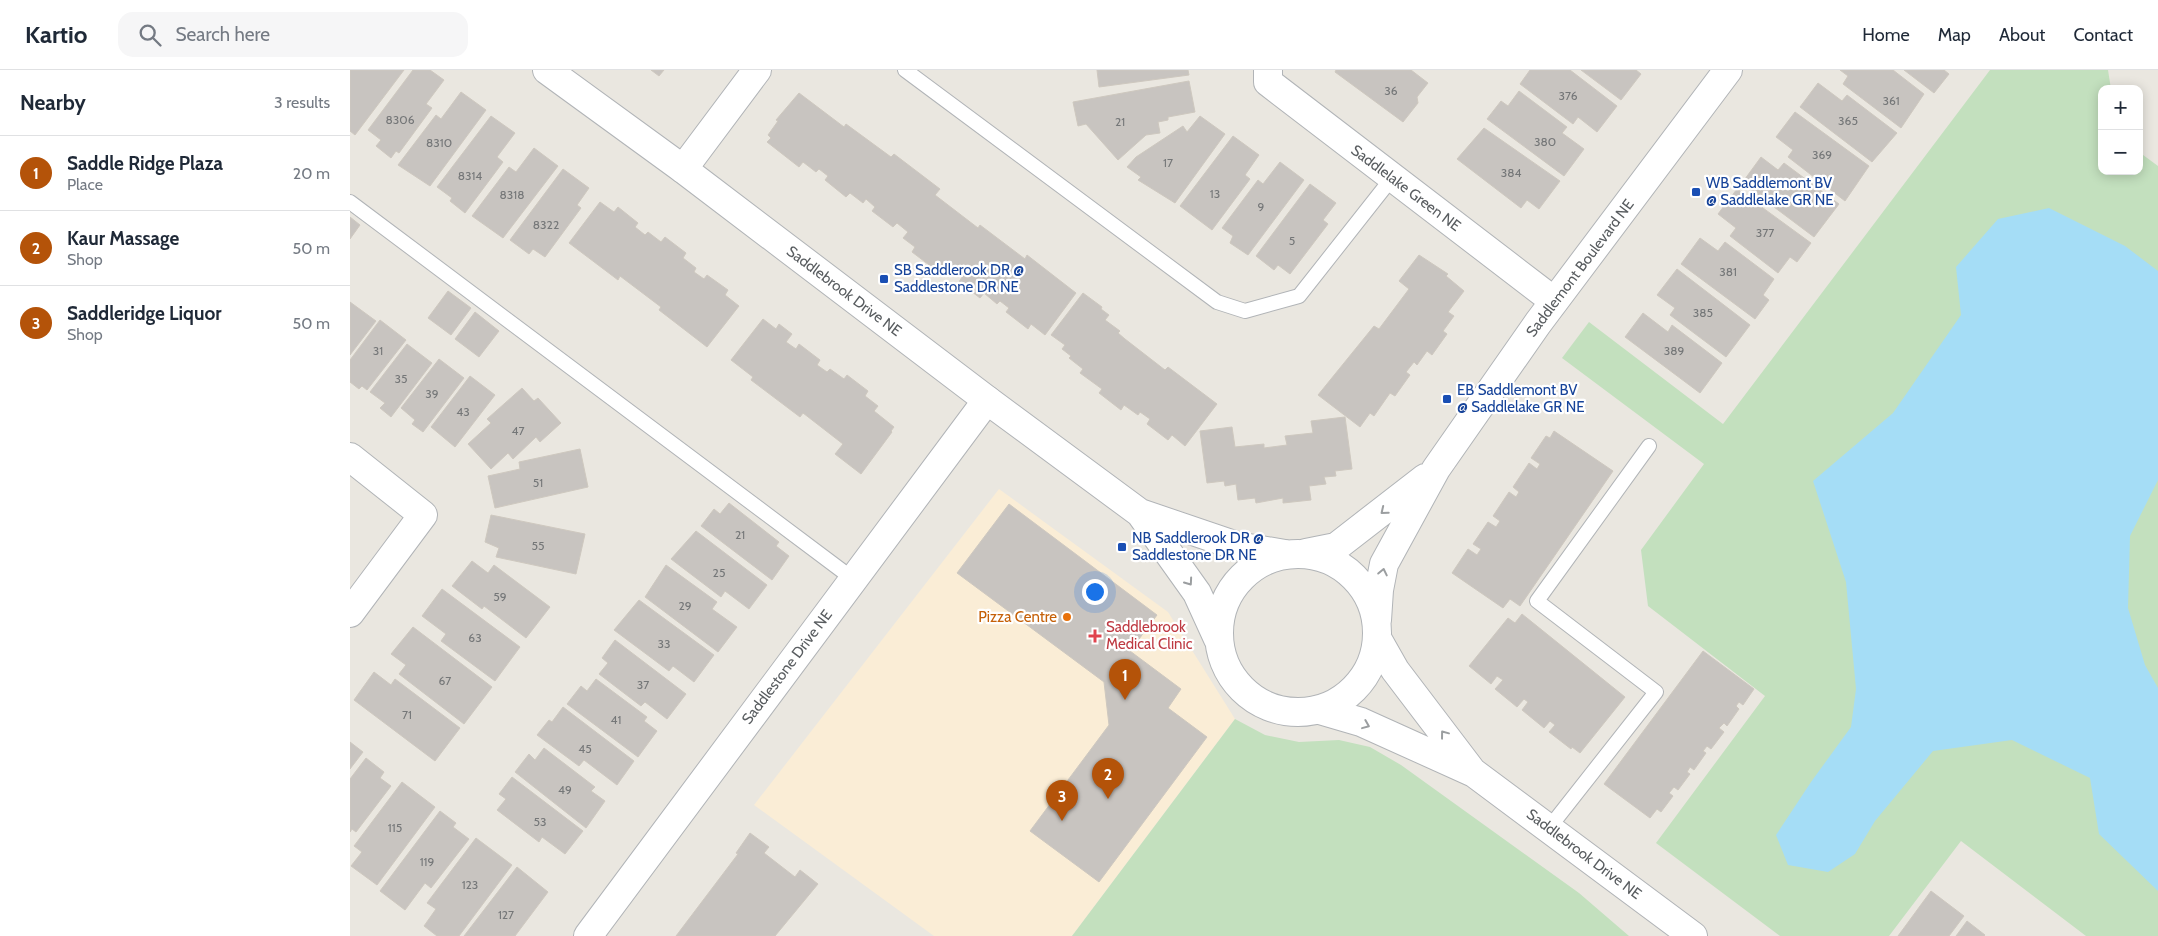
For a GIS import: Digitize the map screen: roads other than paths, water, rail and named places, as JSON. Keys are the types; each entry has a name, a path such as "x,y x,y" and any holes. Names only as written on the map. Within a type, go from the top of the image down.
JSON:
{"street":[{"name":"Saddlebrook Drive NE","path":"547,70 683,169 987,400 1140,513 1237,546 1296,554"},
{"path":"683,169 757,70"},
{"name":"Saddlelake Green NE","path":"1268,70 1268,82 1554,302"},
{"name":"Saddlemont Boulevard NE","path":"1377,630 1379,590 1384,564 1436,469 1554,302 1728,70"},
{"name":"Saddlestone Drive NE","path":"588,936 987,400"},
{"path":"350,457 423,515 350,613"},
{"name":"Saddlemont Boulevard NE","path":"1296,554 1336,547 1436,469"},
{"name":"Saddlebrook Drive NE","path":"1140,513 1197,593 1218,640"},
{"path":"1296,554 1329,559 1348,570 1362,584 1372,602 1377,630 1372,663 1360,684 1342,700 1320,710 1285,712 1253,699 1229,674 1218,640 1221,610 1235,584 1257,564 1296,554"},
{"name":"Saddlebrook Drive NE","path":"1377,630 1395,670 1474,773"},
{"name":"Saddlebrook Drive NE","path":"1320,710 1361,722 1474,773 1693,936"}],"lane":[{"path":"905,70 1217,302 1245,311 1299,296 1392,178"},
{"path":"350,202 853,579"},
{"path":"1549,828 1656,692 1537,601 1649,446"}],"water":[{"path":"2049,208 2125,246 2158,271 2158,480 2130,536 2128,608 2145,665 2158,688 2158,891 2099,834 2090,778 2012,740 1933,751 1875,821 1855,854 1828,872 1788,865 1776,835 1851,727 1856,689 1846,582 1813,481 1893,413 1961,315 1956,267 1998,219"}],"place":[{"name":"WB Saddlemont BV @ Saddlelake GR NE","path":"1696,192"},
{"name":"SB Saddlerook DR @ Saddlestone DR NE","path":"884,279"},
{"name":"EB Saddlemont BV @ Saddlelake GR NE","path":"1447,399"},
{"name":"NB Saddlerook DR @ Saddlestone DR NE","path":"1122,547"},
{"name":"Pizza Centre","path":"1067,617"},
{"name":"Saddlebrook Medical Clinic","path":"1095,636"},
{"name":"Saddle Ridge Plaza","path":"1125,700"},
{"name":"Kaur Massage","path":"1108,799"},
{"name":"Saddleridge Liquor","path":"1062,821"}]}
